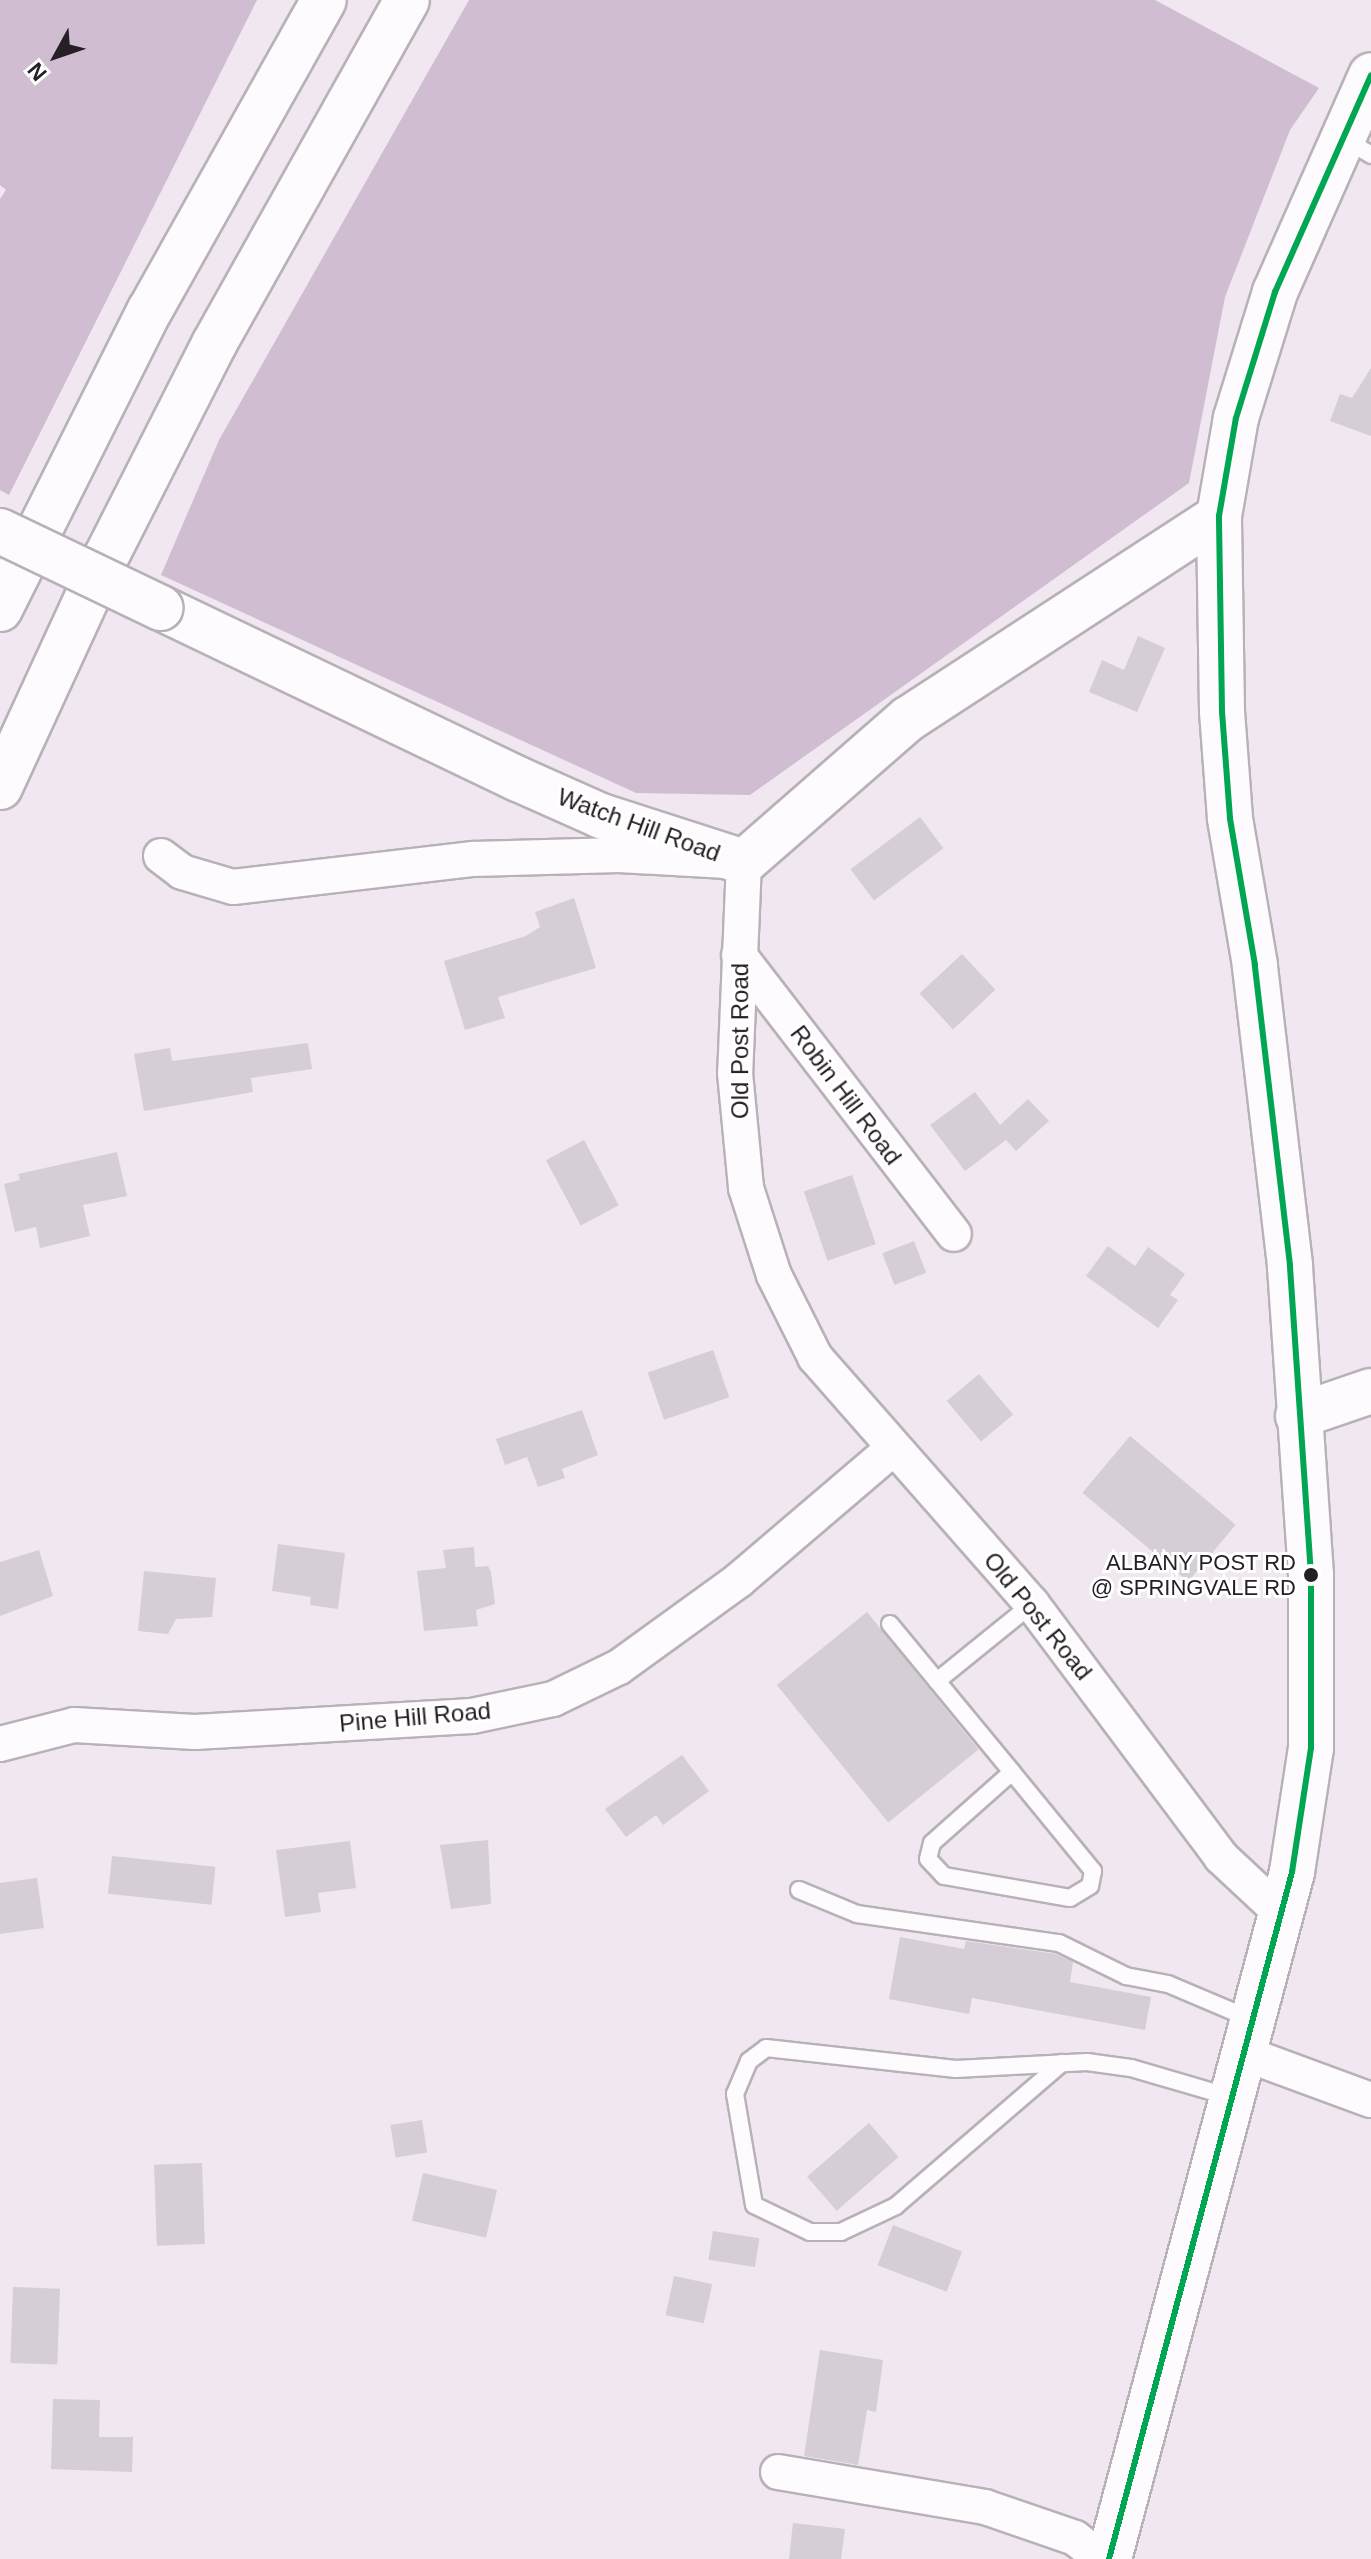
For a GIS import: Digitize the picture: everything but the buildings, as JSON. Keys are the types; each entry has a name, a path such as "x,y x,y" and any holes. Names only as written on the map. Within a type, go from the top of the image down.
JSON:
{"main road":[{"path":"0,609 164,284 324,0"},
{"path":"0,787 106,557 214,344 407,0"},
{"path":"1109,2559 1281,1913 1311,1748 1311,1575 1278,1154 1230,818 1222,711 1219,516 1231,443 1275,292 1356,146 1371,75"},
{"path":"744,862 908,719 1219,516"},
{"name":"Watch Hill Road","path":"0,531 573,804 744,862"},
{"path":"1298,1416 1371,1391"}],"street":[{"name":"Watch Hill Road","path":"161,856 182,872 233,887 488,858 619,855 744,862"},
{"name":"Old Post Road","path":"744,862 735,1073 746,1188 774,1275 815,1357 891,1450 1032,1604 1221,1857 1281,1913"},
{"name":"Robin Hill Road","path":"739,955 954,1234"},
{"name":"Pine Hill Road","path":"0,1744 74,1725 210,1731 472,1716 553,1699 619,1667 739,1580 891,1450"},
{"path":"1248,2036 1371,2100"},
{"path":"778,2472 985,2507 1075,2538 1102,2559"}],"lane":[{"path":"937,1681 1032,1604"},
{"path":"890,1624 1012,1772 1093,1871 1090,1886 1070,1898 944,1876 928,1859 932,1843 1012,1772"},
{"path":"799,1890 857,1914 1059,1943 1104,1967 1168,1984 1248,2036"},
{"path":"1062,2063 896,2206 841,2232 810,2232 754,2205 735,2094 749,2061 766,2048 956,2069 1062,2063 1131,2068 1232,2098"}],"shaded area":[{"path":"0,0 257,0 9,495 0,490 0,199 6,190 0,185"},
{"path":"469,0 1155,0 1319,88 1290,130 1225,297 1189,483 750,795 636,793 161,575 219,440"}],"transit line":[{"path":"1109,2559 1292,1872 1311,1748 1311,1575 1290,1265 1255,965 1230,818 1222,711 1219,516 1236,418 1275,292 1371,75"}],"place":[{"name":"ALBANY POST RD @ SPRINGVALE RD","path":"1311,1575"}]}
